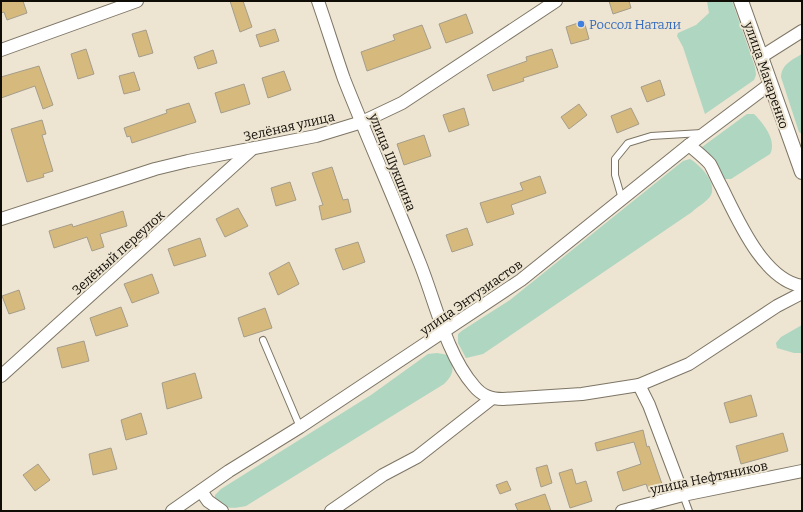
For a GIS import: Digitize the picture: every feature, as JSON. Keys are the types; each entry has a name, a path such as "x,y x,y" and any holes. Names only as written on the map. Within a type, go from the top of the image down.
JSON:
{"street":[{"path":"1,50 137,1"},
{"name":"улица Шукшина","path":"318,1 344,78 419,261 446,332 462,368 473,386 480,393 491,399"},
{"name":"Зелёная улица","path":"1,219 188,161 316,136 362,122 402,103 556,1"},
{"name":"улица Макаренко","path":"741,1 802,172"},
{"path":"761,57 802,31"},
{"name":"улица Энтузиастов","path":"172,511 446,332 521,280 689,145 770,84"},
{"path":"689,145 710,164 741,227 762,258 780,276 790,283 802,286"},
{"name":"Зелёный переулок","path":"1,376 253,148"},
{"path":"331,511 383,475 417,457 491,399 582,394 638,385 689,364 777,306 802,293"},
{"path":"638,385 649,405 683,494"},
{"name":"улица Нефтяников","path":"622,511 683,494 802,471"},
{"path":"201,491 208,501 222,511"}],"lane":[{"path":"622,199 615,175 615,159 628,143 651,136 706,133"},
{"path":"263,340 300,427"},
{"path":"683,494 690,511"}],"green space":[{"path":"707,1 732,1 755,67 756,75 754,80 705,114 683,47 677,36 678,33 696,25 709,13"},
{"path":"802,54 802,134 799,132 781,77 785,66 791,60"},
{"path":"747,114 754,114 762,123 771,138 772,149 770,154 731,179 723,179 702,153 702,147"},
{"path":"690,159 703,170 710,179 712,185 711,195 705,202 483,354 466,358 458,343 458,334 510,300 683,161"},
{"path":"802,325 802,353 794,353 777,348 776,343 781,337"},
{"path":"437,353 448,355 452,364 452,374 444,384 246,506 229,508 215,501 215,495 221,489 371,395 428,354"}],"building":[{"path":"1,1 23,1 27,13 7,20 4,12 1,13"},
{"path":"230,1 243,1 252,27 240,32"},
{"path":"609,1 629,1 631,8 613,14"},
{"path":"466,14 473,33 446,43 439,24"},
{"path":"584,21 589,39 571,44 566,27"},
{"path":"422,25 431,48 367,71 361,52 395,40 393,35"},
{"path":"275,29 279,41 260,47 256,35"},
{"path":"146,30 153,53 139,57 132,34"},
{"path":"86,49 94,74 78,79 71,54"},
{"path":"552,49 558,67 523,78 524,81 493,91 487,75 527,61 526,57"},
{"path":"213,50 217,63 198,69 194,57"},
{"path":"39,66 53,105 43,109 35,86 1,98 1,77"},
{"path":"284,71 291,90 268,98 262,78"},
{"path":"134,72 140,90 124,94 119,76"},
{"path":"660,80 665,95 647,102 641,87"},
{"path":"244,84 250,104 221,113 215,93"},
{"path":"189,103 196,122 132,143 130,136 127,137 124,128 167,113 166,110"},
{"path":"579,104 587,115 569,129 561,117"},
{"path":"464,108 469,125 449,132 443,115"},
{"path":"631,108 639,124 617,133 611,116"},
{"path":"42,120 46,134 42,135 53,171 43,174 44,177 27,182 11,129"},
{"path":"424,135 431,156 404,165 397,144"},
{"path":"332,167 343,200 348,199 351,212 322,220 319,206 323,205 312,173"},
{"path":"540,176 546,193 511,205 514,214 487,223 480,203 523,190 520,183"},
{"path":"290,182 296,200 276,206 271,188"},
{"path":"238,208 248,226 225,237 216,219"},
{"path":"123,211 127,226 100,234 104,247 92,251 87,237 54,248 49,231 72,224 73,227"},
{"path":"467,228 473,245 452,252 446,235"},
{"path":"200,238 206,256 174,266 168,249"},
{"path":"358,242 365,262 343,270 335,249"},
{"path":"289,262 299,284 278,295 269,273"},
{"path":"152,274 159,293 132,303 124,284"},
{"path":"19,290 25,309 9,314 2,296"},
{"path":"121,307 128,326 96,336 90,318"},
{"path":"265,308 272,328 244,337 238,318"},
{"path":"84,341 89,361 62,368 57,348"},
{"path":"195,373 202,398 167,409 162,383"},
{"path":"751,395 757,416 730,423 724,403"},
{"path":"141,413 147,434 126,440 121,420"},
{"path":"643,430 647,447 649,446 663,487 649,492 646,484 623,491 617,472 641,464 634,442 597,451 595,443"},
{"path":"783,433 788,451 741,464 736,446"},
{"path":"111,448 117,469 93,475 89,454"},
{"path":"38,464 50,480 35,491 23,475"},
{"path":"547,465 552,483 541,487 536,468"},
{"path":"572,469 576,484 586,481 592,501 570,508 559,473"},
{"path":"507,481 511,490 500,494 496,485"},
{"path":"545,494 551,511 518,511 515,504"}],"place":[{"name":"Россол Натали","path":"581,24"}]}
